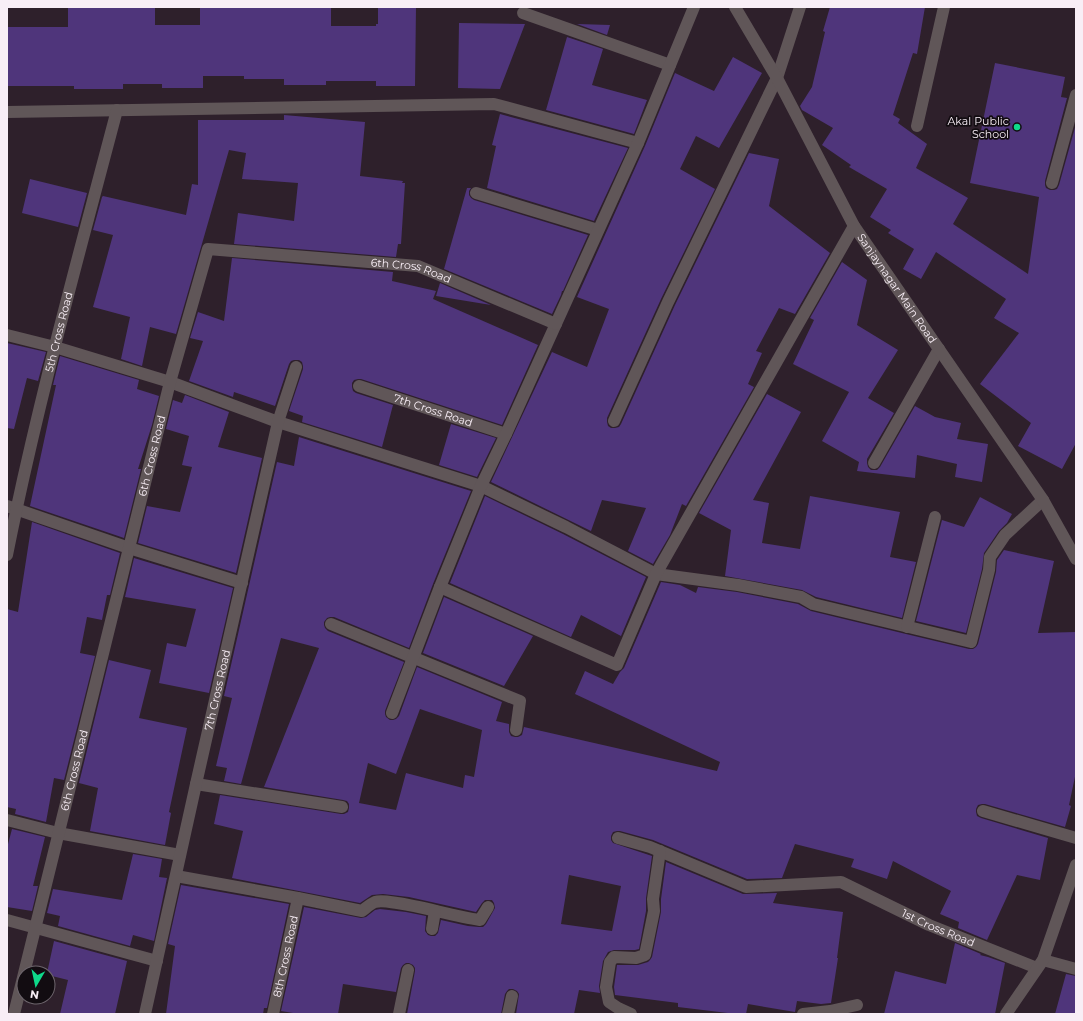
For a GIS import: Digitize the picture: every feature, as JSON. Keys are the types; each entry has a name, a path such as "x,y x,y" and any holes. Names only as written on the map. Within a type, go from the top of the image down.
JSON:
{"street":[{"path":"392,713 440,587 481,486 638,143 694,7"},
{"name":"Sanjaynagar Main Road","path":"735,7 777,78 854,226 1043,500 1076,559"},
{"path":"614,421 668,302 777,78 800,7"},
{"path":"917,126 944,7"},
{"path":"523,13 670,65"},
{"path":"1052,183 1076,95"},
{"path":"7,112 494,104 638,143"},
{"name":"5th Cross Road","path":"7,555 12,507 117,110"},
{"path":"476,193 598,230"},
{"path":"440,587 616,666 656,574 854,226"},
{"name":"6th Cross Road","path":"14,1014 170,382 208,249 418,266 556,324"},
{"path":"7,335 55,347 170,382 278,422 481,486 566,527 656,574 738,585 801,597 813,604 971,642 990,570 990,557 1005,535 1043,500"},
{"path":"874,463 939,349"},
{"name":"7th Cross Road","path":"145,1014 278,422 296,367"},
{"name":"7th Cross Road","path":"360,386 506,434"},
{"path":"12,507 129,548 242,583"},
{"path":"907,627 935,516"},
{"path":"331,624 520,701 516,730"},
{"path":"196,784 342,808"},
{"path":"983,811 1076,838"},
{"path":"7,820 58,833 180,855"},
{"path":"618,838 660,851 653,899 654,910 645,955 636,958 614,958 610,962 606,987 609,1002 631,1014"},
{"name":"1st Cross Road","path":"660,851 746,887 841,882 929,925 1040,964"},
{"path":"1006,1014 1040,964 1076,865"},
{"path":"176,876 362,911 369,905 376,902 416,906 465,918 480,920 488,907"},
{"name":"8th Cross Road","path":"273,1014 298,898"},
{"path":"432,929 435,911"},
{"path":"7,920 157,961"},
{"path":"1040,964 1076,969"},
{"path":"399,1014 408,970"},
{"path":"508,1014 512,996"},
{"path":"804,1014 830,1011 857,1005"}],"building":[{"path":"68,7 155,7 155,25 200,25 200,7 331,7 331,26 376,26 376,24 378,24 378,7 416,7 415,86 376,86 376,81 326,81 326,85 284,85 284,79 244,79 244,76 203,76 203,88 162,88 162,84 123,84 123,89 74,89 74,86 7,86 7,27 68,27"},
{"path":"830,7 925,7 917,54 913,53 893,115 900,119 898,123 927,144 916,168 968,198 953,224 1028,274 1039,197 970,183 995,63 1065,77 1061,97 1067,98 1045,181 1046,188 1050,190 1057,189 1076,124 1076,443 1062,469 1018,446 1031,423 980,384 1019,333 994,318 1006,299 936,252 921,279 903,269 914,249 888,233 891,230 870,217 887,189 849,167 851,165 822,145 833,128 802,110 800,106 812,87 825,32 823,31"},
{"path":"459,23 525,24 500,89 458,88"},
{"path":"577,24 610,25 607,35"},
{"path":"567,37 603,49 592,85 647,100 634,134 546,110"},
{"path":"733,57 762,73 719,148 696,136 680,169 715,189 661,299 607,418 608,426 615,428 619,427 621,424 675,305 749,153 779,159 769,206 830,253 795,314 779,308 756,351 762,353 748,384 754,387 686,506 682,504 670,535 653,564 628,551 646,508 602,500 591,531 491,482 552,352 587,367 609,309 577,297 645,146 675,73 714,91"},
{"path":"500,114 628,148 594,221 487,188 496,146 492,145"},
{"path":"284,115 365,122 360,176 403,181 402,183 405,183 401,244 398,244 396,257 234,244 238,213 294,221 298,183 242,179 246,153 229,150 176,334 150,327 142,366 121,359 130,317 93,307 113,235 93,230 102,197 186,215 192,184 198,185 198,120 284,120"},
{"path":"30,179 87,193 78,227 22,213"},
{"path":"467,188 471,188 469,195 474,200 588,235 552,314 444,269"},
{"path":"232,258 393,272 392,281 436,291 433,299 538,345 502,425 361,379 354,380 352,387 353,391 356,393 393,405 382,447 302,422 303,416 289,411 303,369 302,362 299,360 291,361 289,364 275,406 234,392 233,397 189,381 203,341 190,338 198,312 224,321"},
{"path":"842,262 867,280 857,325 898,350 868,398 894,413 867,459 868,467 871,470 877,470 880,467 915,406 935,417 961,423 957,439 988,444 982,482 955,477 957,464 917,455 915,478 857,471 859,462 822,441 849,392 793,364 814,320 810,318"},
{"path":"440,283 491,305 436,296"},
{"path":"7,343 46,352 38,381 27,378 14,429 7,428"},
{"path":"60,356 139,380 137,389 159,396 152,425 138,469 141,469 124,538 30,506 56,385 53,385"},
{"path":"767,394 801,412 753,500 769,503 762,543 800,549 810,496 900,512 890,557 916,562 902,618 816,597 802,590 725,576 731,530 699,513"},
{"path":"185,395 229,412 218,447 262,458 236,573 138,543 147,506 180,512 192,467 182,465 189,436 166,429 173,400 182,403"},
{"path":"451,424 496,438 477,477 439,465"},
{"path":"299,437 471,491 409,648 334,617 327,618 324,622 325,628 328,631 404,662 385,711 386,717 390,720 396,719 399,716 417,667 502,702 496,721 509,724 509,732 511,736 518,737 522,735 524,727 717,771 720,762 575,694 585,671 613,684 624,668 661,582 680,585 696,593 698,587 737,592 798,604 811,611 973,649 978,644 996,572 997,560 1004,550 1054,561 1038,633 1076,632 1076,772 1069,805 1071,806 1065,827 985,804 978,805 976,809 977,816 981,818 1048,838 1040,880 1017,875 987,940 958,928 959,922 940,914 951,891 893,861 887,879 851,867 854,859 795,844 782,878 747,879 653,840 617,831 613,832 611,836 613,843 652,856 646,898 646,911 639,949 614,950 608,952 603,961 599,986 600,993 579,990 574,1014 516,1014 519,994 513,989 509,989 505,994 501,1014 407,1014 415,971 413,965 409,963 406,963 401,968 396,992 343,984 338,1014 299,1014 281,1011 304,907 361,918 366,917 375,910 380,909 426,916 425,931 431,936 435,936 438,933 441,920 468,926 483,927 495,908 492,900 485,900 476,912 409,897 383,894 372,895 360,903 232,878 243,831 214,824 220,795 341,814 348,812 349,808 347,801 343,800 264,787 319,648 281,638 241,784 224,781 227,768 216,766 232,698 224,696 277,462 294,466","holes":["420,709 482,730 474,777 465,775 463,788 406,773 396,810 359,803 368,763 396,774","569,875 621,886 612,931 561,924"]},
{"path":"485,496 646,577 621,636 581,615 571,637 450,583"},
{"path":"980,497 1012,514 984,553 982,569 966,633 916,621 942,520 964,527"},
{"path":"32,522 120,553 110,595 107,595 102,620 87,617 80,653 95,656 64,780 54,778 46,822 15,814 16,809 7,807 7,609 18,612"},
{"path":"134,558 233,588 209,693 159,683 167,643 186,647 196,609 125,597"},
{"path":"444,597 533,636 504,686 423,653"},
{"path":"109,660 151,670 139,718 187,728 169,812 171,813 165,845 90,831 98,788 79,783"},
{"path":"12,829 45,837 33,886 38,886 32,911 7,907 7,848"},
{"path":"133,854 162,859 159,877 167,878 154,941 133,935 130,946 58,926 60,916 47,913 53,889 122,900"},
{"path":"666,862 743,894 777,893 773,903 843,912 831,1003 821,1004 797,1001 795,1012 748,1004 746,1014 736,1014 678,1007 678,1003 615,995 614,987 617,965 638,965 648,962 652,957 661,912 661,899"},
{"path":"181,885 289,904 267,1008 264,1008 263,1014 166,1014 175,946 168,944"},
{"path":"54,941 127,961 115,1014 60,1014 68,980 56,977 56,965 49,965"},
{"path":"955,943 981,954 980,955 1005,963 995,1014 884,1014 895,971 946,984"},
{"path":"1066,974 1076,976 1076,1014 1055,1014"}],"place":[{"name":"Akal Public School","path":"1017,127"}]}
